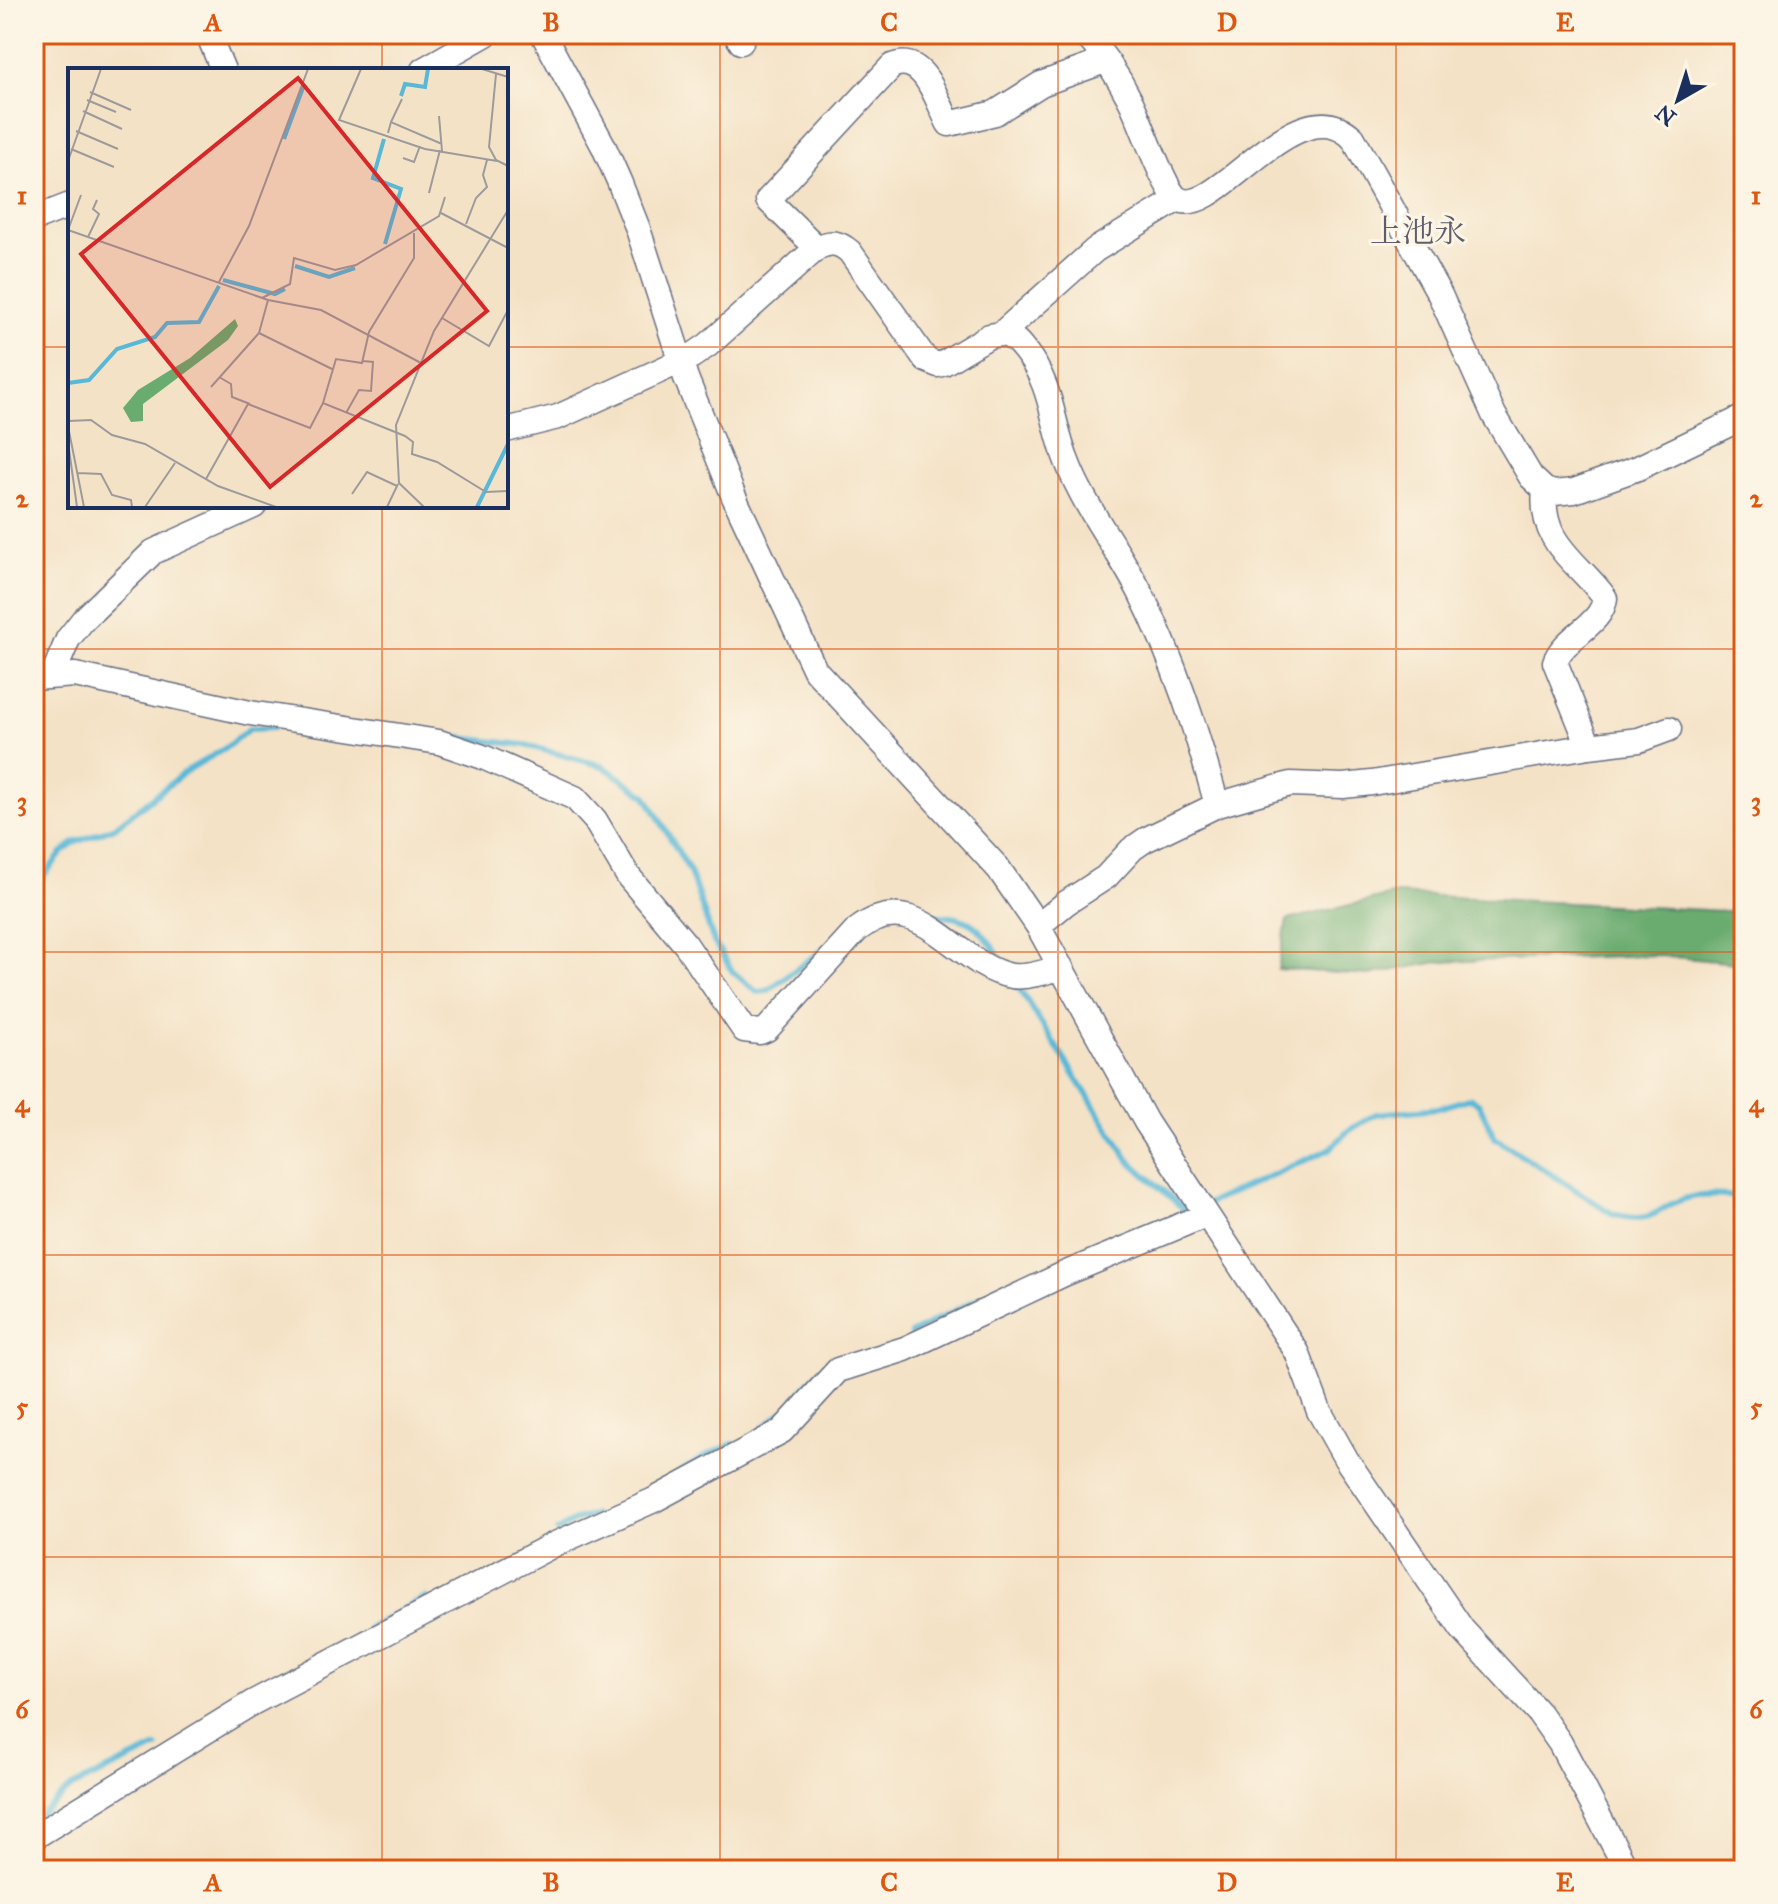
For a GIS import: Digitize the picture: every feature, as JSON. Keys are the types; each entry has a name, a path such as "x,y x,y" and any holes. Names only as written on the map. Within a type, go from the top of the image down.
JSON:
{"street":[{"path":"208,34 222,68"},
{"path":"426,68 486,34"},
{"path":"543,34 619,181 638,229 681,362 734,497 815,670 998,868 1038,926 1146,1122 1297,1352 1319,1411 1346,1459 1462,1629 1539,1713 1560,1743 1627,1870"},
{"path":"1085,34 1131,101 1169,186 1178,199 1202,198 1288,136 1320,125 1331,124 1343,128 1362,153 1440,295 1494,415 1531,477 1545,490 1554,493 1574,491 1638,468 1744,417"},
{"path":"817,248 768,200 892,66 903,61 914,64 922,71 949,124 995,113 1041,84 1105,61"},
{"path":"508,430 558,417 681,362 708,345 817,248 833,242 850,252 926,360 944,363 989,336 1001,334 1095,250 1178,199"},
{"path":"34,219 68,206"},
{"path":"1001,334 1017,341 1047,386 1067,463 1128,568 1159,632 1194,723 1217,805"},
{"path":"1545,490 1545,518 1554,538 1571,562 1605,598 1599,615 1562,648 1555,662 1589,746"},
{"path":"44,676 83,620 153,552 250,508"},
{"path":"44,676 75,675 250,713 439,742 483,757 575,798 595,820 628,876 686,945 744,1030 760,1032 767,1029 857,930 870,920 888,916 924,922 986,966 1012,976 1061,967"},
{"path":"1038,926 1106,877 1132,849 1145,840 1217,805 1290,784 1343,786 1372,783 1639,740 1669,729"},
{"path":"34,1837 252,1703 553,1545 654,1500 782,1431 838,1370 905,1349 1064,1274 1206,1215"}],"green space":[{"path":"1396,894 1744,912 1744,964 1654,955 1438,962 1368,975 1278,969 1287,920"}],"waterway":[{"path":"34,888 74,843 115,827 188,770 224,749 249,729 274,728"},
{"path":"460,738 525,745 603,766 646,796 690,872 714,942 733,972 757,992 767,991 828,946"},
{"path":"925,916 954,917 974,925 1004,964"},
{"path":"1016,984 1129,1160 1188,1213"},
{"path":"1207,1204 1330,1149 1348,1131 1376,1114 1439,1108 1471,1098 1479,1104 1495,1138 1613,1214 1640,1218 1692,1197 1744,1197"},
{"path":"911,1334 979,1298 1020,1282"},
{"path":"796,1398 819,1371 827,1367"},
{"path":"761,1430 789,1407"},
{"path":"672,1477 733,1444"},
{"path":"557,1531 576,1520 594,1515"},
{"path":"369,1628 426,1598"},
{"path":"34,1820 72,1787 157,1747"}],"district":[{"name":"上池永","path":"1418,231"}]}
